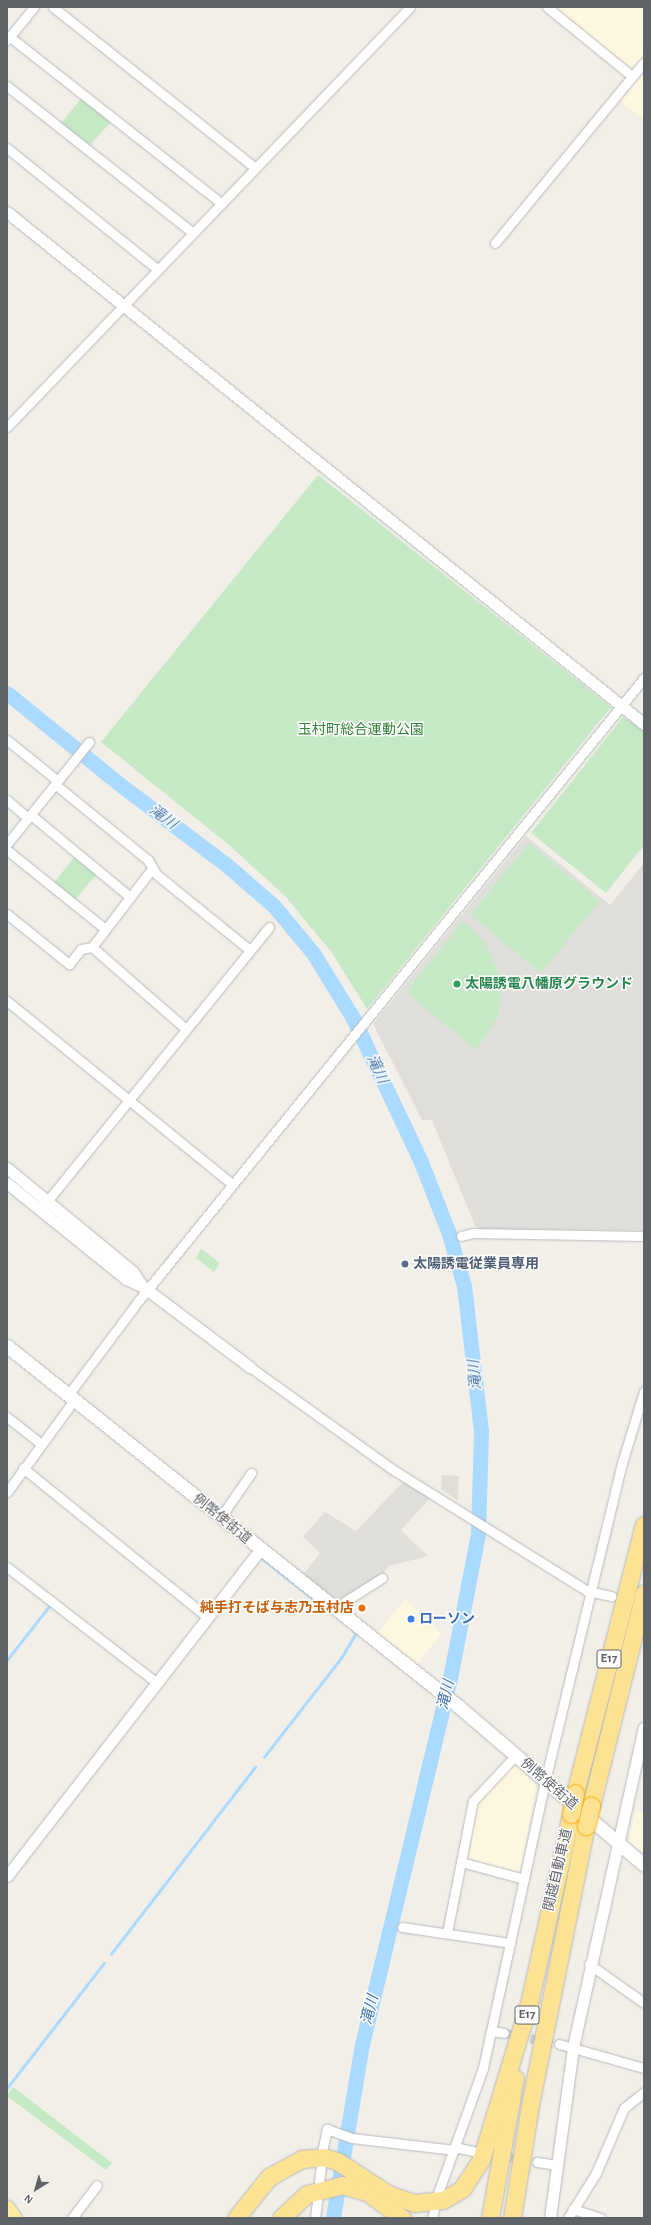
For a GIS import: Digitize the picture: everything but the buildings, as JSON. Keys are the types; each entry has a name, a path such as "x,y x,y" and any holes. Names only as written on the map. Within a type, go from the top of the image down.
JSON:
{"highway":[{"name":"関越自動車道","path":"490,2218 528,2006 575,1793 644,1525"},
{"name":"関越自動車道","path":"512,2218 530,2105 586,1826 644,1594"},
{"path":"236,2218 278,2170 302,2159 322,2158 354,2178 390,2195 415,2203 443,2200 462,2189 481,2160 528,2006"},
{"path":"282,2218 298,2200 319,2189 354,2178"},
{"path":"354,2178 402,2218"},
{"path":"7,2208 14,2218"}],"main road":[{"name":"例幣使街道","path":"7,1346 333,1609 454,1704 644,1865"}],"street":[{"path":"34,7 8,39 221,203"},
{"path":"53,7 254,167"},
{"path":"7,427 123,304 158,270 254,167 410,7"},
{"path":"547,7 632,76"},
{"path":"495,243 644,62"},
{"path":"7,86 193,233"},
{"path":"7,148 158,270"},
{"path":"7,212 644,724"},
{"path":"7,1492 145,1288 363,1024 644,678"},
{"path":"7,740 148,860 152,870 250,950"},
{"path":"7,844 89,743"},
{"path":"7,800 30,816 130,897"},
{"path":"7,850 104,928"},
{"path":"7,914 69,964 81,949 92,947 104,928 152,870"},
{"path":"40,1210 185,1028 268,927"},
{"path":"92,947 185,1028"},
{"path":"7,1001 232,1184"},
{"path":"7,1168 133,1272 145,1288"},
{"path":"7,1183 126,1279 145,1288 250,1367 389,1467 592,1593 612,1596"},
{"path":"461,1236 473,1233 644,1236"},
{"path":"438,2193 473,2102 492,2031 545,1781 592,1593 622,1463 644,1391"},
{"path":"7,1417 40,1444"},
{"path":"23,1468 208,1618"},
{"path":"220,1518 251,1473"},
{"path":"7,1876 156,1682 208,1618 260,1550"},
{"path":"7,1567 156,1682"},
{"path":"333,1609 382,1578"},
{"path":"550,2218 573,2048 589,1964 644,1728"},
{"path":"447,1933 473,1801 516,1755"},
{"path":"461,1862 524,1879"},
{"path":"402,1927 510,1943"},
{"path":"589,1964 644,2003"},
{"path":"492,2031 504,2034"},
{"path":"559,2044 644,2068"},
{"path":"568,2218 596,2173 624,2108 644,2092"},
{"path":"315,2218 327,2129 352,2138 455,2148 476,2152"},
{"path":"537,2162 558,2165"},
{"path":"72,2218 97,2185"},
{"path":"573,2209 601,2218"}],"shaded area":[{"path":"552,7 644,7 644,56 633,69 628,69"},
{"path":"644,70 644,120 620,101"},
{"path":"526,836 610,905 644,863 644,1230 480,1229 475,1226 432,1120 422,1120 373,1024"},
{"path":"442,1475 459,1476 458,1501 441,1489"},
{"path":"404,1481 430,1498 401,1530 428,1556 389,1566 381,1577 336,1603 302,1576 320,1553 303,1537 325,1512 356,1531"},
{"path":"405,1599 441,1634 417,1664 378,1633"},
{"path":"512,1761 536,1785 519,1875 465,1858 476,1802"},
{"path":"635,1810 644,1813 644,1854 629,1842"}],"green space":[{"path":"82,97 111,122 88,147 60,125"},
{"name":"玉村町総合運動公園","path":"318,475 611,707 367,1009 332,953 286,897 229,845 101,742"},
{"path":"623,717 644,730 644,845 606,893 531,833"},
{"path":"529,843 600,901 541,973 470,915"},
{"path":"75,856 97,874 74,901 53,884"},
{"name":"太陽誘電八幡原グラウンド","path":"463,921 485,942 502,980 498,1017 476,1050 410,996 408,989"},
{"path":"201,1249 220,1263 214,1272 196,1258"},
{"path":"13,2087 112,2163 106,2170 7,2096"}],"waterway":[{"name":"滝川","path":"7,693 118,783 229,867 274,906 313,953 353,1018 421,1162 449,1234 464,1286 481,1431 478,1534 450,1678 362,2044 333,2218"},
{"path":"262,1558 326,1609"},
{"path":"7,1660 50,1605"},
{"path":"264,1757 341,1658 356,1633 353,1631"},
{"path":"111,1954 255,1767"},
{"path":"7,2088 104,1963"}],"tunnel":[{"path":"504,2033 559,2044"},
{"path":"480,2152 537,2162"}],"place":[{"name":"太陽誘電八幡原グラウンド","path":"457,984"},
{"name":"太陽誘電従業員専用","path":"405,1264"},
{"name":"純手打そば与志乃玉村店","path":"362,1608"},
{"name":"ローソン","path":"411,1619"}]}
